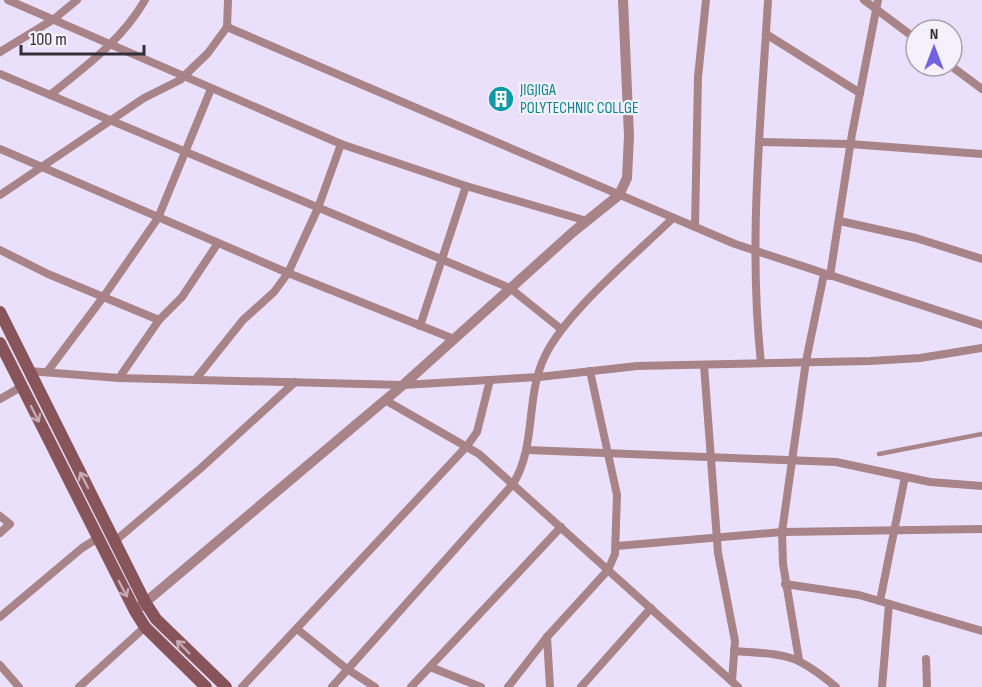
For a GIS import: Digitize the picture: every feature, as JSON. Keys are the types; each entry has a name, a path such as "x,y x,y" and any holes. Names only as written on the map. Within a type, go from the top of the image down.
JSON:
{"main road":[{"path":"0,312 145,602 156,619 226,687"},
{"path":"1,346 135,611 145,627 206,687"}],"street":[{"path":"8,0 341,144 466,186 587,220"},
{"path":"0,52 54,19 77,0"},
{"path":"50,95 111,46 134,19 145,0"},
{"path":"0,195 144,98 182,77 208,53 227,27 228,0"},
{"path":"135,611 403,385 510,288 618,195 627,178 629,136 623,0"},
{"path":"695,227 698,190 698,77 706,0"},
{"path":"761,363 756,314 756,251 759,142 768,0"},
{"path":"864,0 877,4 904,28"},
{"path":"799,660 785,584 782,532 806,361 840,221 850,144 877,4"},
{"path":"227,27 695,227 756,251 982,325"},
{"path":"766,34 860,93"},
{"path":"0,74 510,288 561,329"},
{"path":"964,76 982,89"},
{"path":"47,372 104,296 158,218 211,89"},
{"path":"759,142 850,144 982,154"},
{"path":"195,380 243,320 274,292 288,273 318,208 341,144"},
{"path":"0,149 288,273 454,339"},
{"path":"420,326 466,186"},
{"path":"332,687 513,484 522,470 527,450 544,357 561,329 673,218"},
{"path":"840,221 916,238 982,259"},
{"path":"119,378 159,320 182,297 218,243"},
{"path":"0,250 48,274 159,320"},
{"path":"29,370 119,378 403,385 539,377 637,366 806,361 870,362 982,348"},
{"path":"704,365 709,457 717,538 735,641 735,684"},
{"path":"508,687 547,637 608,570 617,546 617,495 590,371"},
{"path":"242,687 467,446 477,432 490,380"},
{"path":"115,541 201,468 296,382"},
{"path":"0,399 21,387"},
{"path":"385,400 467,446 513,484 735,684"},
{"path":"527,450 842,463 905,477 982,486"},
{"path":"880,601 905,477"},
{"path":"0,516 10,524 0,533"},
{"path":"411,687 561,527"},
{"path":"617,546 782,532 982,529"},
{"path":"0,617 82,548 98,538"},
{"path":"785,584 880,601 982,631"},
{"path":"882,687 890,604"},
{"path":"581,687 651,608"},
{"path":"79,687 145,627"},
{"path":"297,629 347,669 375,687"},
{"path":"547,637 550,687"},
{"path":"734,651 789,655 809,665 836,687"},
{"path":"926,659 927,687"},
{"path":"0,665 19,687"},
{"path":"430,667 481,687"}],"lane":[{"path":"879,454 982,434"}],"place":[{"name":"JIGJIGA POLYTECHNIC COLLGE","path":"501,99"}]}
